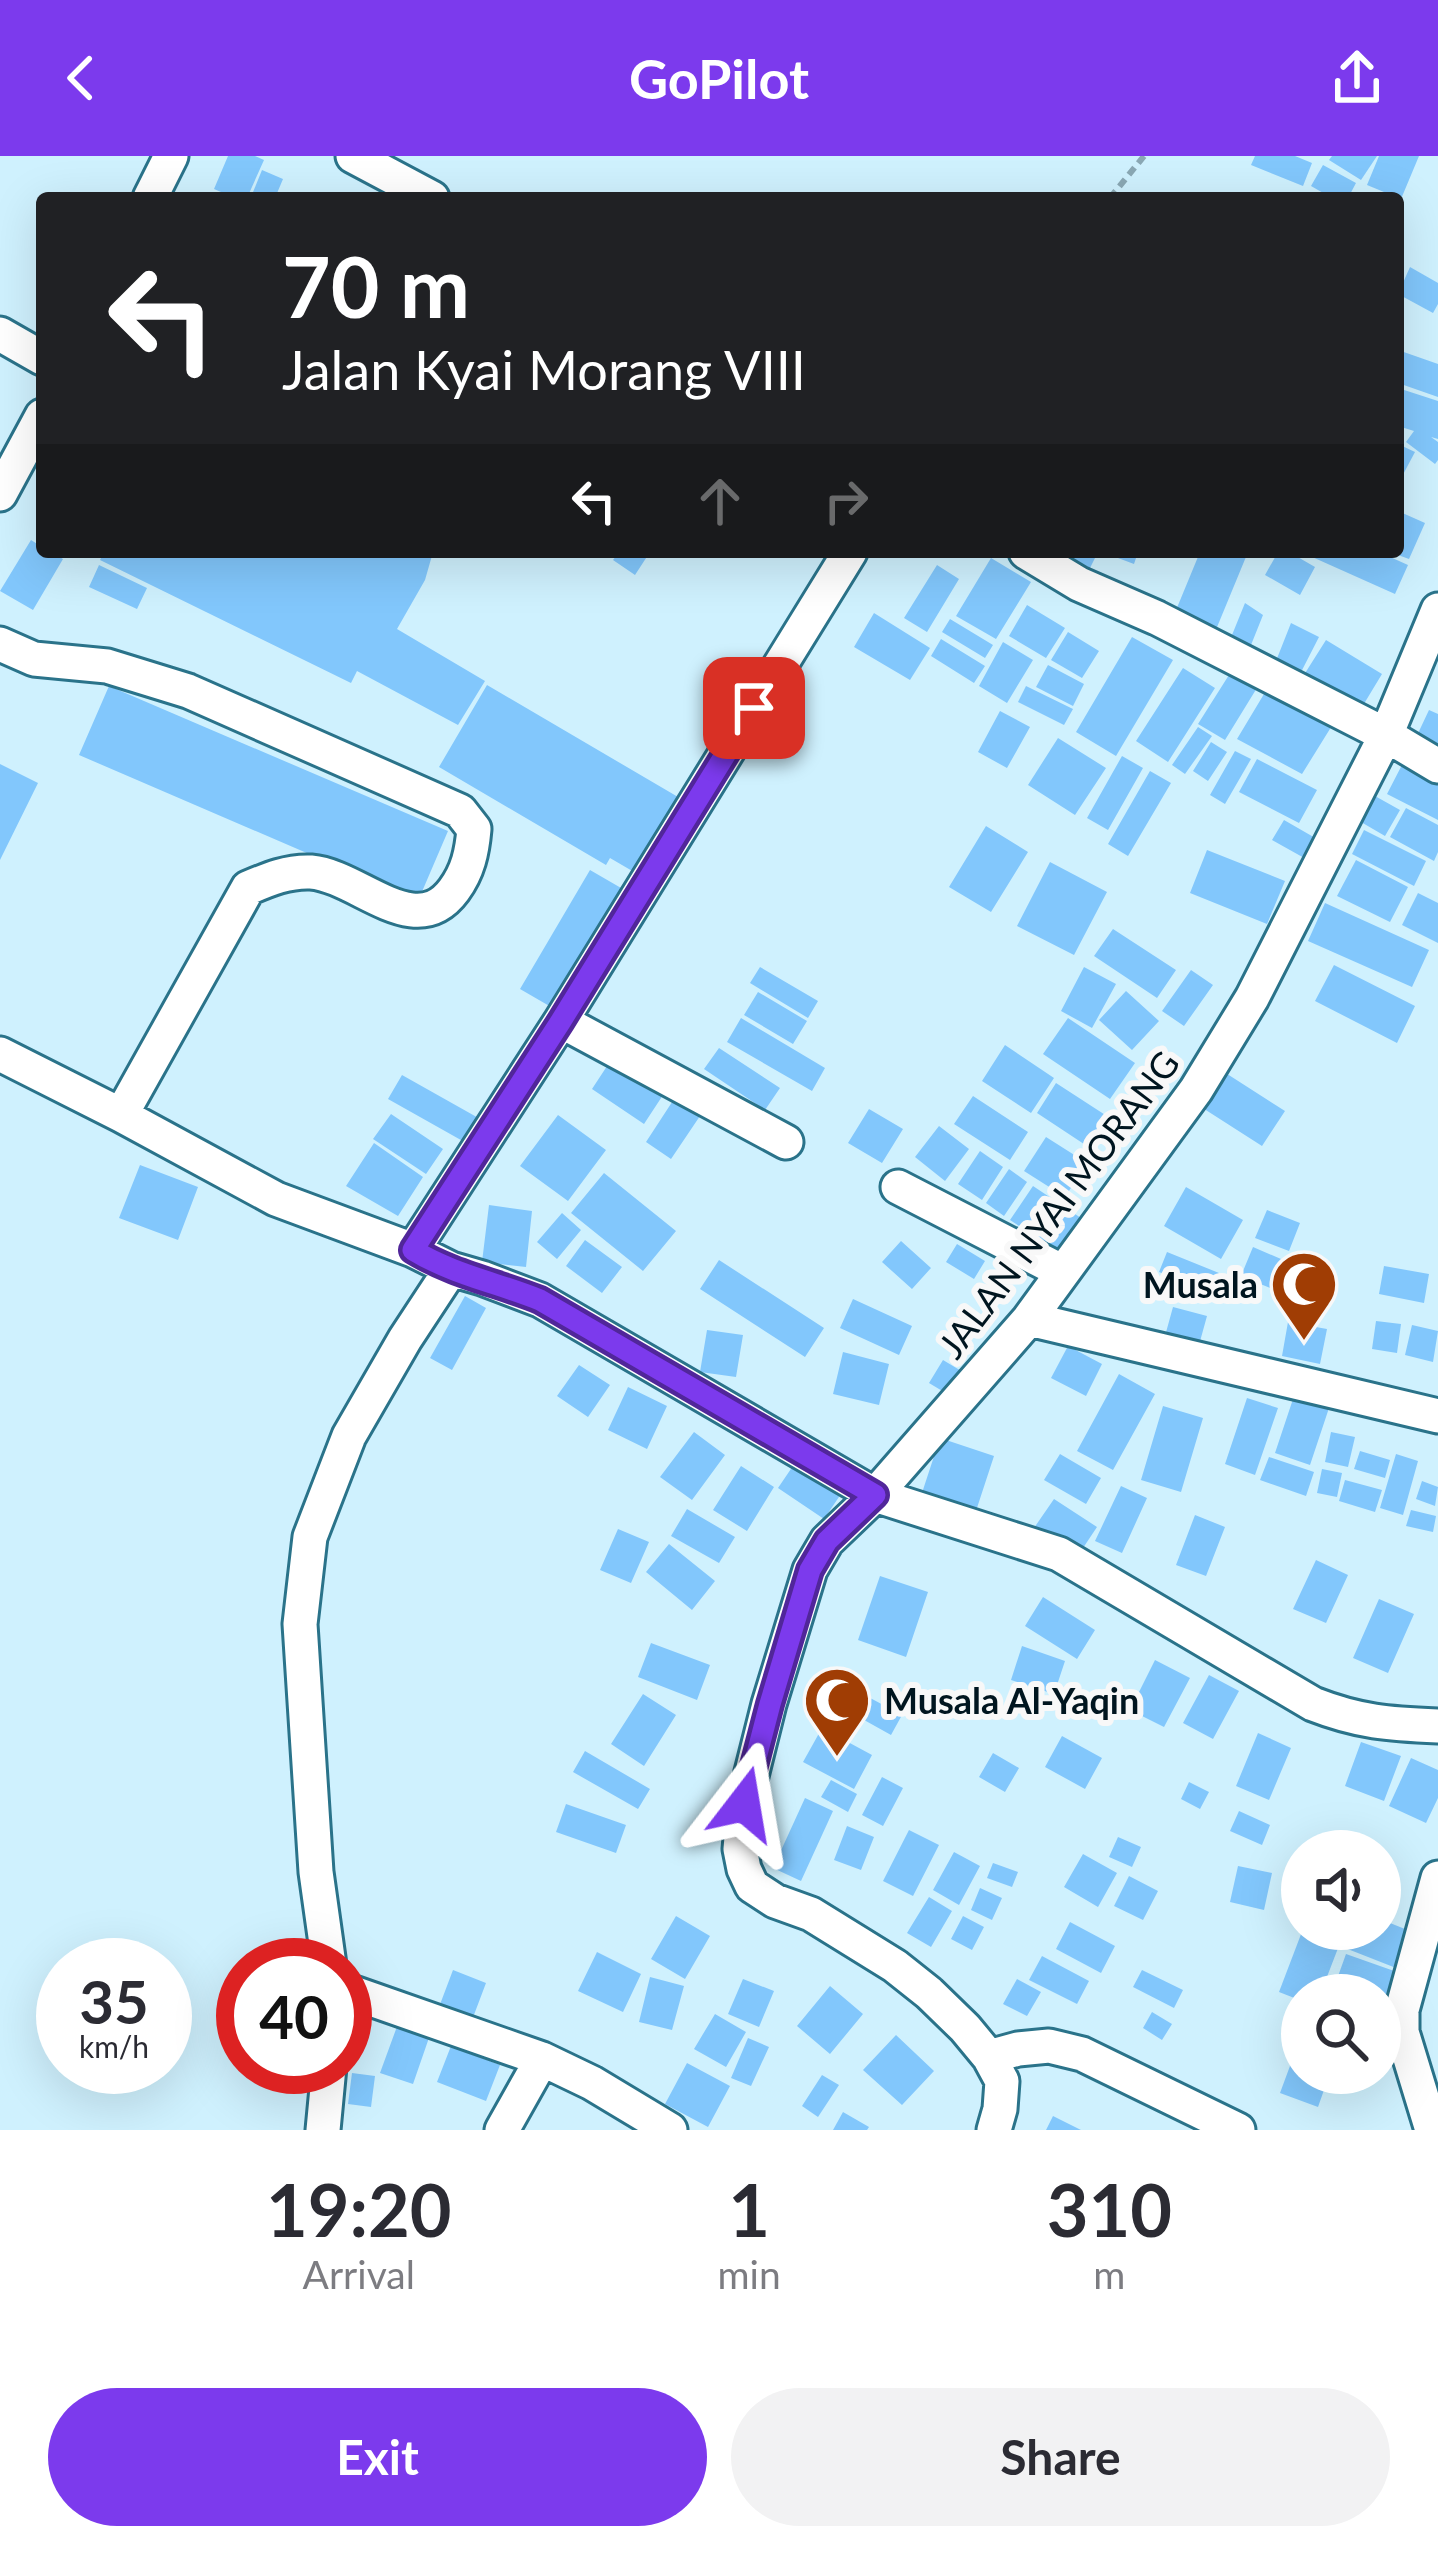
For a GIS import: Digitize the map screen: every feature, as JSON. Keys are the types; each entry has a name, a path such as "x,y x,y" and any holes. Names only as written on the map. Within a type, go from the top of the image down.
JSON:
{"street":[{"path":"153,192 171,156"},
{"path":"352,156 421,192"},
{"path":"0,334 36,355"},
{"path":"0,494 36,427"},
{"path":"325,1938 300,1624 310,1537 349,1436 405,1339 435,1262 576,1029 847,558"},
{"path":"1036,558 1079,584 1157,618 1386,735 1438,766"},
{"name":"JALAN NYAI MORANG","path":"989,2057 965,2028 895,1966 811,1914 775,1901 752,1886 744,1869 740,1849 744,1804 810,1570 827,1541 875,1495 1029,1319 1196,1090 1252,998 1386,735 1438,610"},
{"path":"0,644 34,659 107,666 188,691 460,811 474,829 472,854 462,879 444,903 425,910 400,909 334,877 309,872 279,874 248,888 122,1115"},
{"path":"576,1029 786,1142"},
{"path":"0,1054 276,1199 540,1300 875,1495 1058,1555 1313,1704 1347,1718 1380,1724 1438,1726"},
{"path":"898,1187 1063,1272"},
{"path":"1029,1319 1438,1416"},
{"path":"1432,2130 1402,2032 1402,2010 1438,1878"},
{"path":"372,1999 542,2059 670,2130"},
{"path":"994,2130 1002,2081 989,2057 1049,2046 1082,2054 1238,2130"},
{"path":"502,2130 542,2059"},
{"path":"323,2130 326,2094"}],"path":[{"path":"1114,192 1144,156"}],"building":[{"path":"228,156 264,160 250,192 214,189"},
{"path":"1255,156 1295,156 1312,163 1303,186 1251,165"},
{"path":"1332,156 1377,156 1361,180 1329,160"},
{"path":"1379,156 1419,156 1404,192 1384,192 1367,185"},
{"path":"1323,165 1356,183 1351,192 1322,192 1311,186"},
{"path":"262,170 283,179 278,192 253,192"},
{"path":"1410,267 1438,283 1433,313 1404,297"},
{"path":"1404,352 1438,364 1438,397 1404,385"},
{"path":"1404,390 1438,401 1438,439 1431,437 1438,442 1435,464 1406,442 1414,431 1404,428"},
{"path":"1404,447 1415,452 1404,473"},
{"path":"1404,514 1425,523 1409,559 1404,557"},
{"path":"31,540 36,543 36,558 63,559 33,610 0,591"},
{"path":"431,558 425,580 397,629 485,681 458,725 357,671 351,683 100,560"},
{"path":"614,558 646,558 635,575"},
{"path":"991,558 1031,582 996,639 956,616"},
{"path":"1064,558 1095,558 1087,574 1062,562"},
{"path":"1198,558 1246,558 1215,632 1174,615"},
{"path":"1275,558 1299,558 1315,567 1300,595 1265,575"},
{"path":"1314,558 1392,558 1408,565 1395,594"},
{"path":"99,565 147,588 137,609 89,587"},
{"path":"937,565 959,579 927,632 904,618"},
{"path":"1245,603 1263,615 1251,645 1232,635"},
{"path":"1027,605 1065,628 1046,658 1009,636"},
{"path":"874,613 930,648 910,680 854,647"},
{"path":"950,619 993,645 985,658 942,632"},
{"path":"1291,623 1319,637 1299,676 1276,661"},
{"path":"1068,632 1099,651 1082,678 1051,660"},
{"path":"1132,637 1173,660 1116,756 1076,732"},
{"path":"941,639 985,666 974,683 931,656"},
{"path":"1326,640 1382,674 1359,712 1302,678"},
{"path":"1003,642 1033,660 1007,703 979,686"},
{"path":"1048,665 1084,684 1073,706 1036,687"},
{"path":"1234,667 1260,683 1225,740 1198,724"},
{"path":"1183,668 1215,688 1168,762 1136,741"},
{"path":"487,685 690,804 646,879 610,858 606,865 439,767"},
{"path":"109,686 448,831 418,901 79,755"},
{"path":"1026,686 1073,709 1064,725 1018,702"},
{"path":"1267,689 1333,724 1302,774 1237,739"},
{"path":"1429,710 1438,714 1438,756 1413,744"},
{"path":"1000,711 1030,727 1007,768 978,752"},
{"path":"1198,727 1212,736 1185,774 1172,765"},
{"path":"1058,738 1106,768 1075,815 1028,785"},
{"path":"1211,742 1227,752 1208,781 1193,771"},
{"path":"1235,751 1251,759 1225,804 1210,795"},
{"path":"1122,756 1143,768 1108,830 1087,818"},
{"path":"1257,759 1317,790 1299,823 1239,792"},
{"path":"1404,761 1438,779 1438,820 1387,794"},
{"path":"0,764 38,783 0,860"},
{"path":"1150,771 1171,783 1128,856 1108,844"},
{"path":"1375,796 1400,810 1385,836 1361,822"},
{"path":"1406,808 1438,825 1434,861 1390,837"},
{"path":"1284,820 1317,839 1306,859 1272,840"},
{"path":"986,826 1028,852 991,912 949,887"},
{"path":"1364,830 1426,861 1414,886 1352,854"},
{"path":"1207,850 1285,881 1267,924 1190,893"},
{"path":"1356,860 1408,887 1390,922 1337,896"},
{"path":"1050,862 1107,892 1074,955 1017,926"},
{"path":"590,870 628,892 558,1011 520,989"},
{"path":"1418,893 1438,903 1438,943 1402,925"},
{"path":"1325,903 1429,950 1412,987 1308,941"},
{"path":"1113,929 1176,970 1157,998 1094,956"},
{"path":"1334,965 1415,1006 1397,1043 1315,1001"},
{"path":"760,967 818,1001 808,1018 750,983"},
{"path":"1084,967 1116,984 1092,1028 1061,1011"},
{"path":"1191,970 1213,985 1184,1026 1162,1011"},
{"path":"1126,991 1159,1021 1132,1050 1099,1020"},
{"path":"758,992 807,1021 793,1044 744,1015"},
{"path":"741,1018 825,1068 812,1091 727,1042"},
{"path":"1068,1018 1135,1063 1110,1099 1043,1054"},
{"path":"1005,1045 1054,1078 1031,1113 982,1081"},
{"path":"719,1048 780,1088 765,1110 704,1069"},
{"path":"611,1060 663,1095 644,1124 592,1089"},
{"path":"1221,1070 1285,1111 1262,1146 1198,1105"},
{"path":"402,1075 482,1120 468,1144 388,1099"},
{"path":"1056,1083 1113,1120 1093,1150 1037,1113"},
{"path":"676,1096 702,1113 671,1159 646,1142"},
{"path":"973,1096 1028,1132 1010,1160 954,1124"},
{"path":"869,1109 903,1129 882,1163 848,1143"},
{"path":"391,1114 443,1149 426,1174 373,1139"},
{"path":"558,1115 606,1150 568,1201 520,1166"},
{"path":"939,1126 969,1149 945,1181 915,1157"},
{"path":"1046,1137 1087,1163 1065,1197 1024,1171"},
{"path":"374,1143 423,1177 398,1216 346,1186"},
{"path":"980,1151 1003,1167 982,1200 958,1184"},
{"path":"140,1165 198,1187 178,1240 119,1218"},
{"path":"1009,1169 1027,1182 1004,1216 986,1203"},
{"path":"604,1173 676,1231 643,1271 571,1213"},
{"path":"1033,1186 1081,1218 1058,1252 1010,1220"},
{"path":"1186,1187 1243,1220 1221,1259 1164,1226"},
{"path":"489,1205 532,1211 526,1267 482,1262"},
{"path":"1267,1210 1300,1223 1289,1251 1255,1238"},
{"path":"562,1213 581,1230 557,1259 537,1242"},
{"path":"585,1240 622,1267 602,1293 566,1266"},
{"path":"901,1241 931,1268 912,1289 882,1262"},
{"path":"957,1244 985,1261 974,1279 946,1262"},
{"path":"1253,1247 1288,1262 1275,1290 1241,1276"},
{"path":"1167,1252 1219,1273 1211,1293 1159,1272"},
{"path":"719,1260 824,1328 805,1357 700,1289"},
{"path":"1384,1266 1429,1274 1424,1303 1379,1294"},
{"path":"465,1296 486,1308 452,1370 430,1358"},
{"path":"853,1299 912,1326 899,1355 840,1328"},
{"path":"1173,1307 1207,1316 1199,1345 1165,1336"},
{"path":"1376,1321 1401,1324 1397,1353 1372,1349"},
{"name":"Musala","path":"1288,1322 1327,1329 1320,1364 1282,1356"},
{"path":"1412,1325 1438,1331 1433,1362 1405,1355"},
{"path":"707,1330 743,1335 736,1377 700,1372"},
{"path":"1068,1346 1102,1364 1086,1396 1051,1378"},
{"path":"843,1352 889,1364 879,1405 833,1394"},
{"path":"943,1360 963,1372 949,1395 929,1383"},
{"path":"579,1365 610,1385 588,1417 557,1396"},
{"path":"1119,1374 1155,1394 1113,1470 1077,1451"},
{"path":"628,1387 667,1406 647,1449 608,1430"},
{"path":"1295,1393 1330,1405 1310,1465 1275,1453"},
{"path":"1247,1398 1278,1408 1255,1475 1225,1464"},
{"path":"1163,1406 1203,1418 1181,1492 1141,1480"},
{"path":"694,1432 725,1455 692,1500 660,1477"},
{"path":"1331,1432 1355,1437 1348,1467 1325,1462"},
{"path":"940,1438 994,1456 974,1517 920,1499"},
{"path":"1360,1451 1390,1460 1385,1478 1354,1469"},
{"path":"1060,1454 1101,1478 1086,1504 1044,1480"},
{"path":"1396,1454 1418,1461 1403,1515 1380,1508"},
{"path":"1269,1457 1314,1472 1306,1496 1260,1480"},
{"path":"797,1460 843,1491 824,1519 778,1488"},
{"path":"741,1466 774,1487 747,1531 713,1510"},
{"path":"1322,1469 1342,1473 1337,1497 1317,1493"},
{"path":"1345,1480 1382,1490 1375,1512 1339,1501"},
{"path":"1422,1481 1438,1487 1435,1506 1416,1499"},
{"path":"1121,1486 1147,1498 1122,1553 1095,1541"},
{"path":"1054,1499 1097,1527 1077,1557 1034,1528"},
{"path":"687,1509 735,1537 719,1563 671,1536"},
{"path":"1411,1510 1436,1516 1433,1532 1406,1526"},
{"path":"1195,1515 1225,1527 1206,1576 1176,1565"},
{"path":"618,1529 649,1542 631,1583 600,1570"},
{"path":"669,1544 715,1581 692,1610 646,1572"},
{"path":"1316,1560 1348,1575 1326,1623 1293,1609"},
{"path":"880,1576 928,1592 906,1657 858,1640"},
{"path":"1043,1597 1095,1630 1077,1659 1025,1626"},
{"path":"1379,1599 1414,1614 1388,1673 1353,1658"},
{"path":"651,1643 710,1665 697,1700 638,1677"},
{"path":"1022,1646 1065,1661 1054,1694 1011,1680"},
{"path":"1155,1660 1190,1678 1164,1727 1130,1710"},
{"path":"1209,1675 1239,1691 1213,1739 1183,1723"},
{"path":"859,1692 902,1715 891,1735 848,1711"},
{"path":"643,1694 676,1715 644,1766 611,1744"},
{"name":"Musala Al-Yaqin","path":"822,1728 872,1755 854,1789 803,1762"},
{"path":"1258,1733 1291,1748 1269,1800 1236,1786"},
{"path":"1062,1736 1102,1758 1085,1789 1045,1767"},
{"path":"1361,1742 1401,1756 1384,1801 1345,1786"},
{"path":"585,1751 650,1789 638,1809 573,1772"},
{"path":"993,1753 1019,1768 1005,1792 979,1777"},
{"path":"1411,1758 1438,1770 1438,1798 1426,1823 1389,1806"},
{"path":"882,1777 903,1788 883,1826 862,1815"},
{"path":"831,1780 857,1794 848,1812 821,1797"},
{"path":"1189,1782 1209,1792 1200,1809 1181,1799"},
{"path":"805,1798 833,1811 801,1881 773,1868"},
{"path":"566,1804 626,1825 616,1853 556,1832"},
{"path":"1239,1811 1270,1825 1262,1845 1230,1831"},
{"path":"847,1826 874,1837 861,1870 834,1860"},
{"path":"909,1830 939,1845 913,1896 883,1881"},
{"path":"1118,1837 1141,1847 1132,1867 1109,1857"},
{"path":"954,1852 980,1866 959,1905 933,1890"},
{"path":"1083,1854 1117,1873 1098,1907 1064,1887"},
{"path":"993,1863 1018,1872 1012,1887 987,1878"},
{"path":"1238,1866 1272,1873 1264,1910 1230,1902"},
{"path":"1129,1876 1158,1891 1143,1920 1114,1906"},
{"path":"980,1888 1002,1898 992,1920 971,1910"},
{"path":"929,1897 952,1911 931,1947 907,1933"},
{"path":"676,1916 710,1936 685,1979 651,1959"},
{"path":"963,1916 984,1927 972,1950 951,1939"},
{"path":"1070,1922 1115,1946 1101,1973 1056,1949"},
{"path":"1401,1927 1410,1931 1396,1968 1350,1950 1401,1950"},
{"path":"1295,1950 1337,1950 1328,1974 1286,1974"},
{"path":"597,1952 641,1974 623,2012 578,1991"},
{"path":"1346,1954 1397,1972 1396,1974 1339,1974"},
{"path":"1042,1956 1089,1981 1077,2004 1029,1980"},
{"path":"453,1970 486,1983 469,2028 436,2015"},
{"path":"1142,1970 1183,1990 1174,2008 1133,1987"},
{"path":"650,1977 684,1986 672,2030 639,2022"},
{"path":"743,1979 774,1991 759,2027 728,2014"},
{"path":"1017,1979 1041,1992 1027,2016 1003,2004"},
{"path":"830,1986 863,2014 830,2054 797,2026"},
{"path":"1152,2012 1172,2024 1162,2040 1143,2028"},
{"path":"715,2014 746,2032 726,2067 694,2049"},
{"path":"399,2021 431,2032 413,2084 380,2073"},
{"path":"896,2035 934,2071 902,2105 863,2070"},
{"path":"748,2038 769,2047 751,2086 731,2078"},
{"path":"451,2046 500,2065 486,2101 437,2082"},
{"path":"687,2063 730,2086 708,2127 665,2104"},
{"path":"822,2075 839,2085 818,2117 802,2106"},
{"path":"375,2076 371,2107 348,2104 349,2094 372,2094"},
{"path":"1283,2094 1323,2094 1318,2107"},
{"path":"843,2112 869,2127 833,2130"},
{"path":"1053,2116 1081,2130 1046,2130"}],"place":[{"name":"Musala","path":"1304,1343"},
{"name":"Musala Al-Yaqin","path":"837,1759"}],"route":[{"path":"744,1804 810,1570 827,1541 875,1495 540,1300 451,1269 413,1250 754,708"}]}
